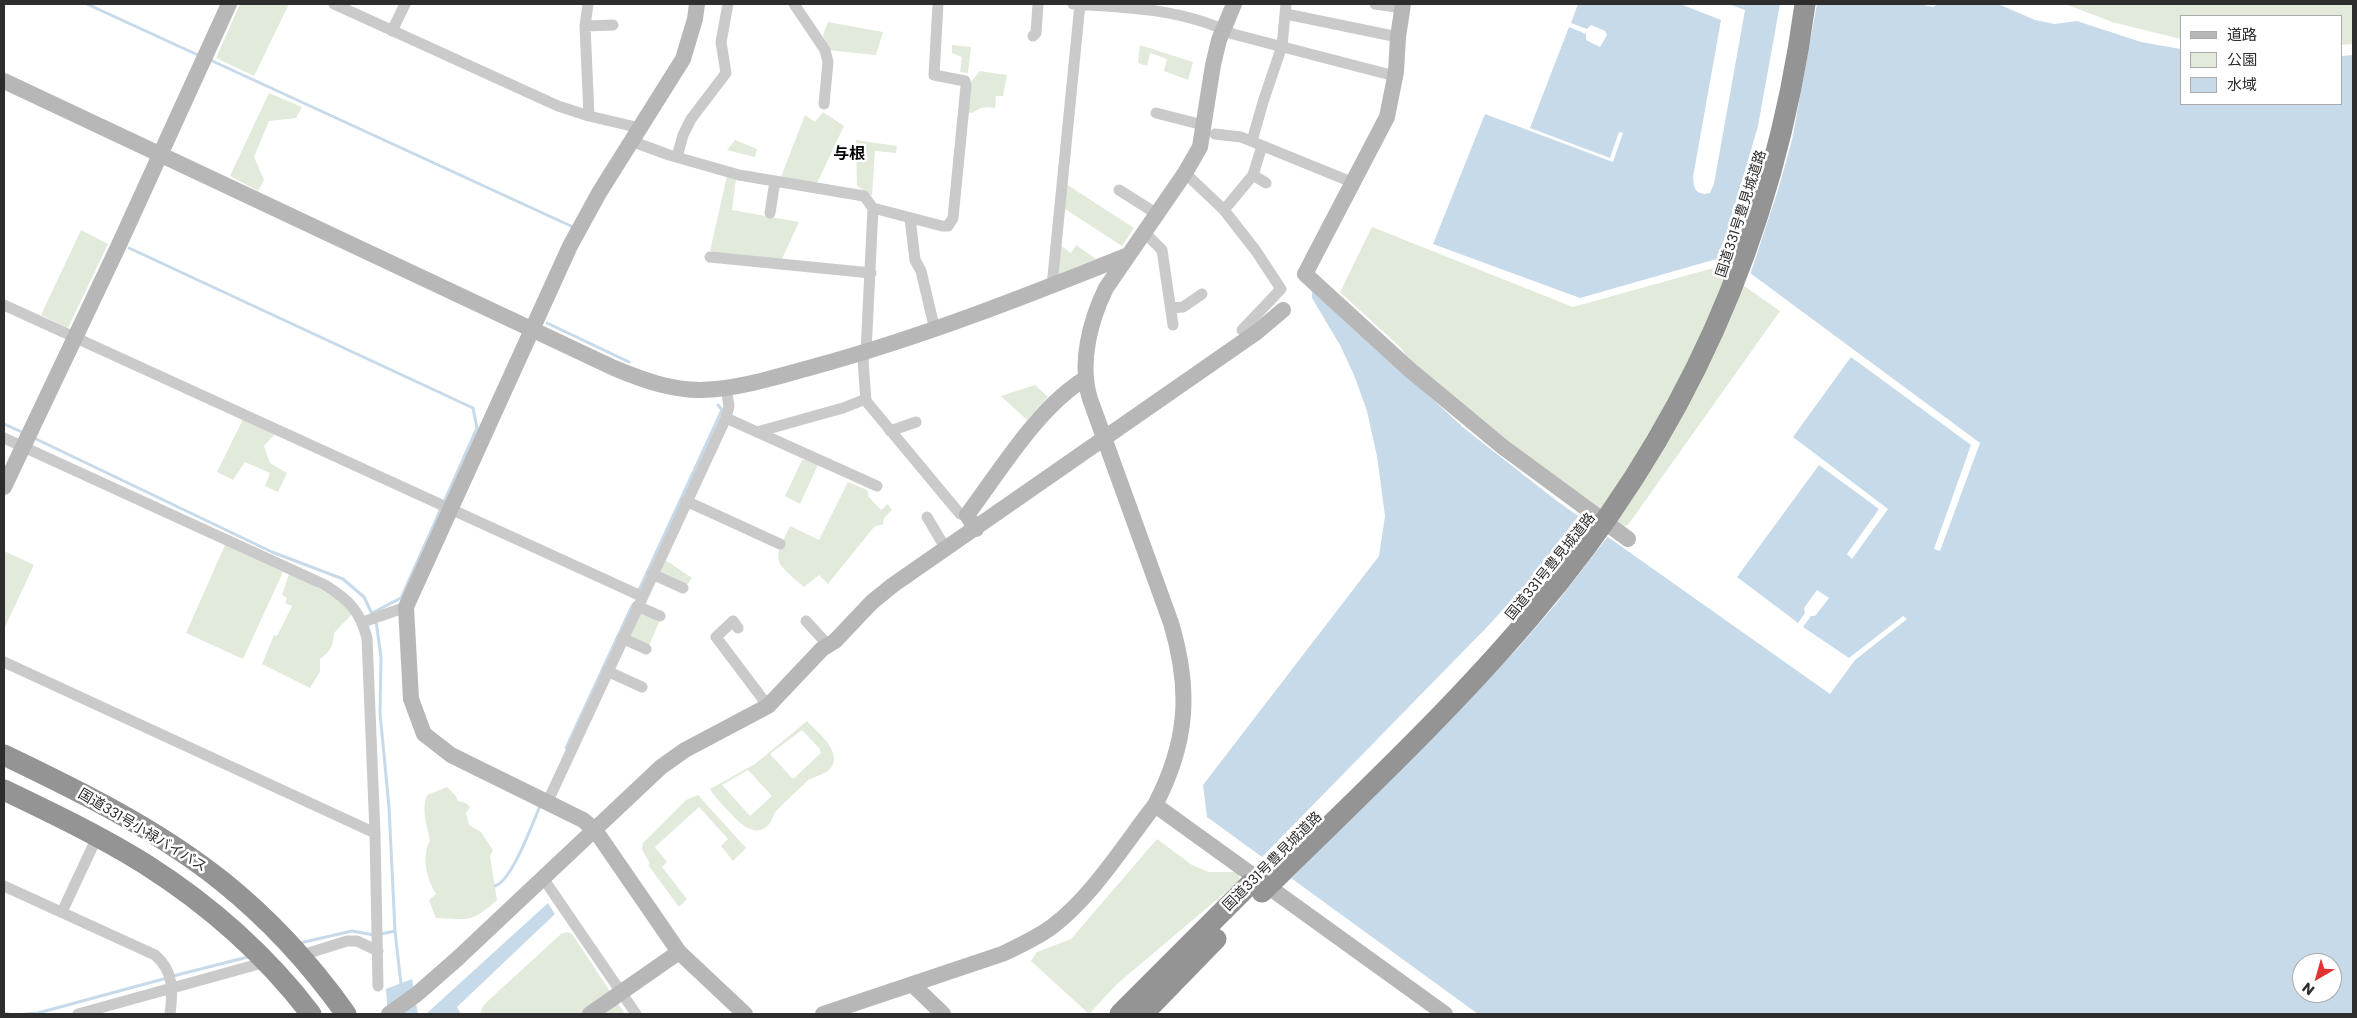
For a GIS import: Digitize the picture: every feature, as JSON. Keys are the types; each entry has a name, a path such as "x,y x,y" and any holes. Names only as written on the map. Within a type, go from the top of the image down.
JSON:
{"highway":[{"name":"国道331号豊見城道路","path":"1120,1014 1159,986 1256,888 1494,637 1562,557 1638,448 1701,328 1742,223 1769,128 1785,50 1791,4"},
{"name":"国道331号豊見城道路","path":"1256,888 1414,741 1532,616 1603,524 1660,437 1715,330 1754,227 1783,129 1805,4"},
{"name":"国道331号小禄バイパス","path":"4,755 93,799 190,858 248,902 299,956 346,1014"},
{"name":"国道331号小禄バイパス","path":"4,790 97,836 145,864 199,903 266,962 311,1014"},
{"name":"国道331号豊見城道路","path":"1143,1014 1159,986"},
{"path":"1106,1014 1159,986"},
{"path":"1154,1014 1159,986"}],"street":[{"path":"4,487 229,4"},
{"path":"334,4 558,106 636,135 677,157 739,175 864,196 873,208 948,226 953,218 966,81 934,75 938,4"},
{"path":"392,31 404,4"},
{"path":"588,4 585,26 589,116"},
{"path":"697,4 683,59 599,193 570,246 406,607 411,699 424,734 451,756 583,820 595,830 680,952 745,1014"},
{"path":"677,157 683,135 691,119 726,74 721,42 728,4"},
{"path":"794,4 825,50 828,62 824,104"},
{"path":"1033,36 1036,33 1038,4"},
{"path":"1073,4 1116,6 1169,13 1224,28 1233,34 1387,74 1396,72"},
{"path":"1052,286 1080,4"},
{"path":"823,1014 1002,954 1028,942 1051,928 1080,901 1155,805 1172,766 1182,728 1185,694 1182,668 1172,622 1090,399 1086,378 1086,358 1098,305 1106,288 1126,256 1185,173 1209,129 1213,66 1224,28 1234,4"},
{"path":"1375,4 1403,6 1398,37 1396,72 1387,117 1305,274 1410,370 1503,447 1628,539"},
{"path":"1224,210 1253,175 1263,102 1282,46 1286,9 1398,37"},
{"path":"585,26 613,25"},
{"path":"4,80 614,368 658,385 702,390 726,388 760,381 866,352 935,330 1126,256"},
{"path":"1156,113 1241,137 1354,183"},
{"path":"1185,173 1224,210 1256,251 1281,289 1242,330"},
{"path":"1253,175 1266,183"},
{"path":"770,213 775,181"},
{"path":"1119,190 1156,214"},
{"path":"873,208 866,352 863,360 866,399 869,406 960,514 971,522"},
{"path":"910,218 915,260 921,271 935,330"},
{"path":"1144,232 1162,250 1173,325"},
{"path":"710,257 871,273"},
{"path":"1076,276 1088,278 1106,288"},
{"path":"1171,308 1183,307 1202,294"},
{"path":"4,305 450,508 639,601 660,616"},
{"path":"971,522 1104,438 1258,332 1283,310"},
{"path":"389,1014 417,994 673,758 768,706 872,602 946,549 971,522 1043,416 1066,391 1086,378"},
{"path":"547,803 639,601 726,418 729,406 726,388"},
{"path":"757,432 843,408 866,399"},
{"path":"726,418 877,486"},
{"path":"890,431 916,422"},
{"path":"4,438 326,586 342,596 354,608 363,622 367,638 375,833 378,986"},
{"path":"686,501 780,544"},
{"path":"927,517 946,549"},
{"path":"652,574 683,588"},
{"path":"363,622 387,612 406,607"},
{"path":"806,621 828,645"},
{"path":"738,628 733,622 716,637 768,706"},
{"path":"622,638 646,649"},
{"path":"4,662 375,833"},
{"path":"607,671 642,686"},
{"path":"1155,805 1445,1014"},
{"path":"62,912 97,836"},
{"path":"542,878 636,1014"},
{"path":"4,886 155,955 162,961 169,972 172,987 170,1014"},
{"path":"299,956 347,941 357,941 378,948"},
{"path":"590,1014 680,952"},
{"path":"78,1014 266,962"},
{"path":"912,984 943,1014"}],"green space":[{"path":"240,4 289,4 254,76 216,58"},
{"path":"2065,4 2353,4 2353,44 2342,45 2342,15 2180,15 2180,39 2112,22"},
{"path":"828,22 883,32 876,55 827,50 823,35"},
{"path":"952,45 971,47 968,73 960,72 962,57 952,53"},
{"path":"1140,45 1193,62 1188,80 1164,71 1167,59 1150,53 1147,66 1138,63"},
{"path":"980,71 1007,75 1003,96 996,96 995,108 985,107 972,113 966,112 969,84"},
{"path":"269,93 302,107 296,118 269,121 254,157 264,180 258,191 230,176"},
{"path":"823,112 844,126 817,183 781,177 805,115 815,122"},
{"path":"735,140 757,149 755,157 727,150"},
{"path":"856,140 897,146 896,153 875,151 872,196 857,186"},
{"path":"727,176 736,179 732,210 799,222 781,261 730,256 710,251"},
{"path":"1066,184 1134,228 1122,246 1062,207"},
{"path":"1372,227 1573,307 1717,267 1780,311 1628,525 1620,527 1555,478 1410,362 1401,348 1340,292"},
{"path":"81,230 108,244 68,328 41,315"},
{"path":"1060,245 1071,253 1076,245 1096,259 1059,274"},
{"path":"1035,385 1048,397 1027,420 1001,396"},
{"path":"243,419 275,434 264,446 270,463 287,473 278,492 265,486 270,473 245,462 233,480 217,472"},
{"path":"802,460 810,460 818,465 800,504 785,496"},
{"path":"848,482 867,490 869,497 881,510 888,504 892,510 884,518 883,524 874,527 828,584 819,575 804,587 781,566 778,554 780,547 790,526 819,540"},
{"path":"225,545 283,572 243,659 186,633"},
{"path":"4,551 34,565 4,629"},
{"path":"664,559 692,578 687,585 658,572"},
{"path":"289,574 331,595 352,614 334,633 332,645 329,651 320,659 320,672 310,688 262,664 274,635 277,636 292,606 285,603 287,598 282,595"},
{"path":"641,612 660,620 649,646 629,637"},
{"path":"807,721 829,744 834,755 834,761 829,770 805,783 777,810 770,823 760,830 745,827 717,799 710,789 755,764","holes":["802,730 819,748 821,753 793,779 770,754","748,770 772,796 750,816 722,785"]},
{"path":"447,787 458,801 466,803 470,807 466,813 469,825 481,832 493,850 490,856 497,900 475,917 463,919 436,918 429,900 436,894 426,868 427,847 430,841 425,818 425,801 427,795"},
{"path":"698,795 746,848 733,861 721,846 728,839 699,807 655,847 667,862 662,867 687,899 679,907 648,865 650,864 642,849 643,843 686,800"},
{"path":"1157,839 1192,865 1209,872 1237,872 1240,880 1117,984 1089,1014 1031,961 1037,952 1071,939"},
{"path":"567,932 572,934 625,1014 480,1014 483,1006 491,998 561,934"}],"water":[{"path":"1578,4 1680,4 1721,20 1693,177 1694,186 1697,191 1705,194 1710,193 1714,184 1745,10 1728,4 1919,4 1933,7 1938,4 1998,4 2035,20 2055,24 2077,21 2141,42 2180,49 2180,105 2342,105 2342,56 2353,55 2353,1014 1478,1014 1207,817 1203,785 1379,556 1385,516 1377,456 1367,411 1354,375 1340,345 1312,298 1312,289 1465,429 1557,501 1830,694 1855,660 1907,619 1903,616 1849,658 1803,627 1811,616 1815,616 1829,598 1817,590 1804,608 1805,613 1798,623 1737,577 1819,465 1879,509 1847,554 1852,559 1888,509 1793,437 1851,357 1971,445 1934,549 1940,551 1980,443 1727,256 1580,298 1433,244 1485,114 1613,162 1623,133 1619,132 1610,158 1530,128 1569,27 1586,34 1586,40 1600,47 1607,35 1605,31 1591,25 1587,29 1571,23"},
{"path":"548,903 555,914 457,1007 461,1014 426,1014"},
{"path":"412,979 418,1014 388,1014 386,989"}],"pier":[{"path":"1780,4 1817,4 1792,140 1750,275 1727,258 1716,261 1729,226 1758,126"},
{"path":"1580,514 1609,535 1555,605 1518,648 1290,880 1260,859 1488,626 1525,585"}],"waterway":[{"path":"87,4 200,56"},
{"path":"208,59 573,227"},
{"path":"129,248 473,408 477,428 401,598 372,613"},
{"path":"547,323 629,362"},
{"path":"639,590 722,410 718,405"},
{"path":"4,424 24,433"},
{"path":"34,438 272,552 343,579 364,597 373,616"},
{"path":"566,748 632,606"},
{"path":"376,621 381,657 380,713 389,807 395,931 401,984"},
{"path":"495,886 508,874 515,863 540,806"},
{"path":"300,943 352,931 374,935"},
{"path":"381,934 395,931"},
{"path":"173,976 248,957"},
{"path":"25,1014 38,1013 167,978"},
{"path":"4,1013 9,1014"}],"district":[{"name":"与根","path":"849,155"}]}
